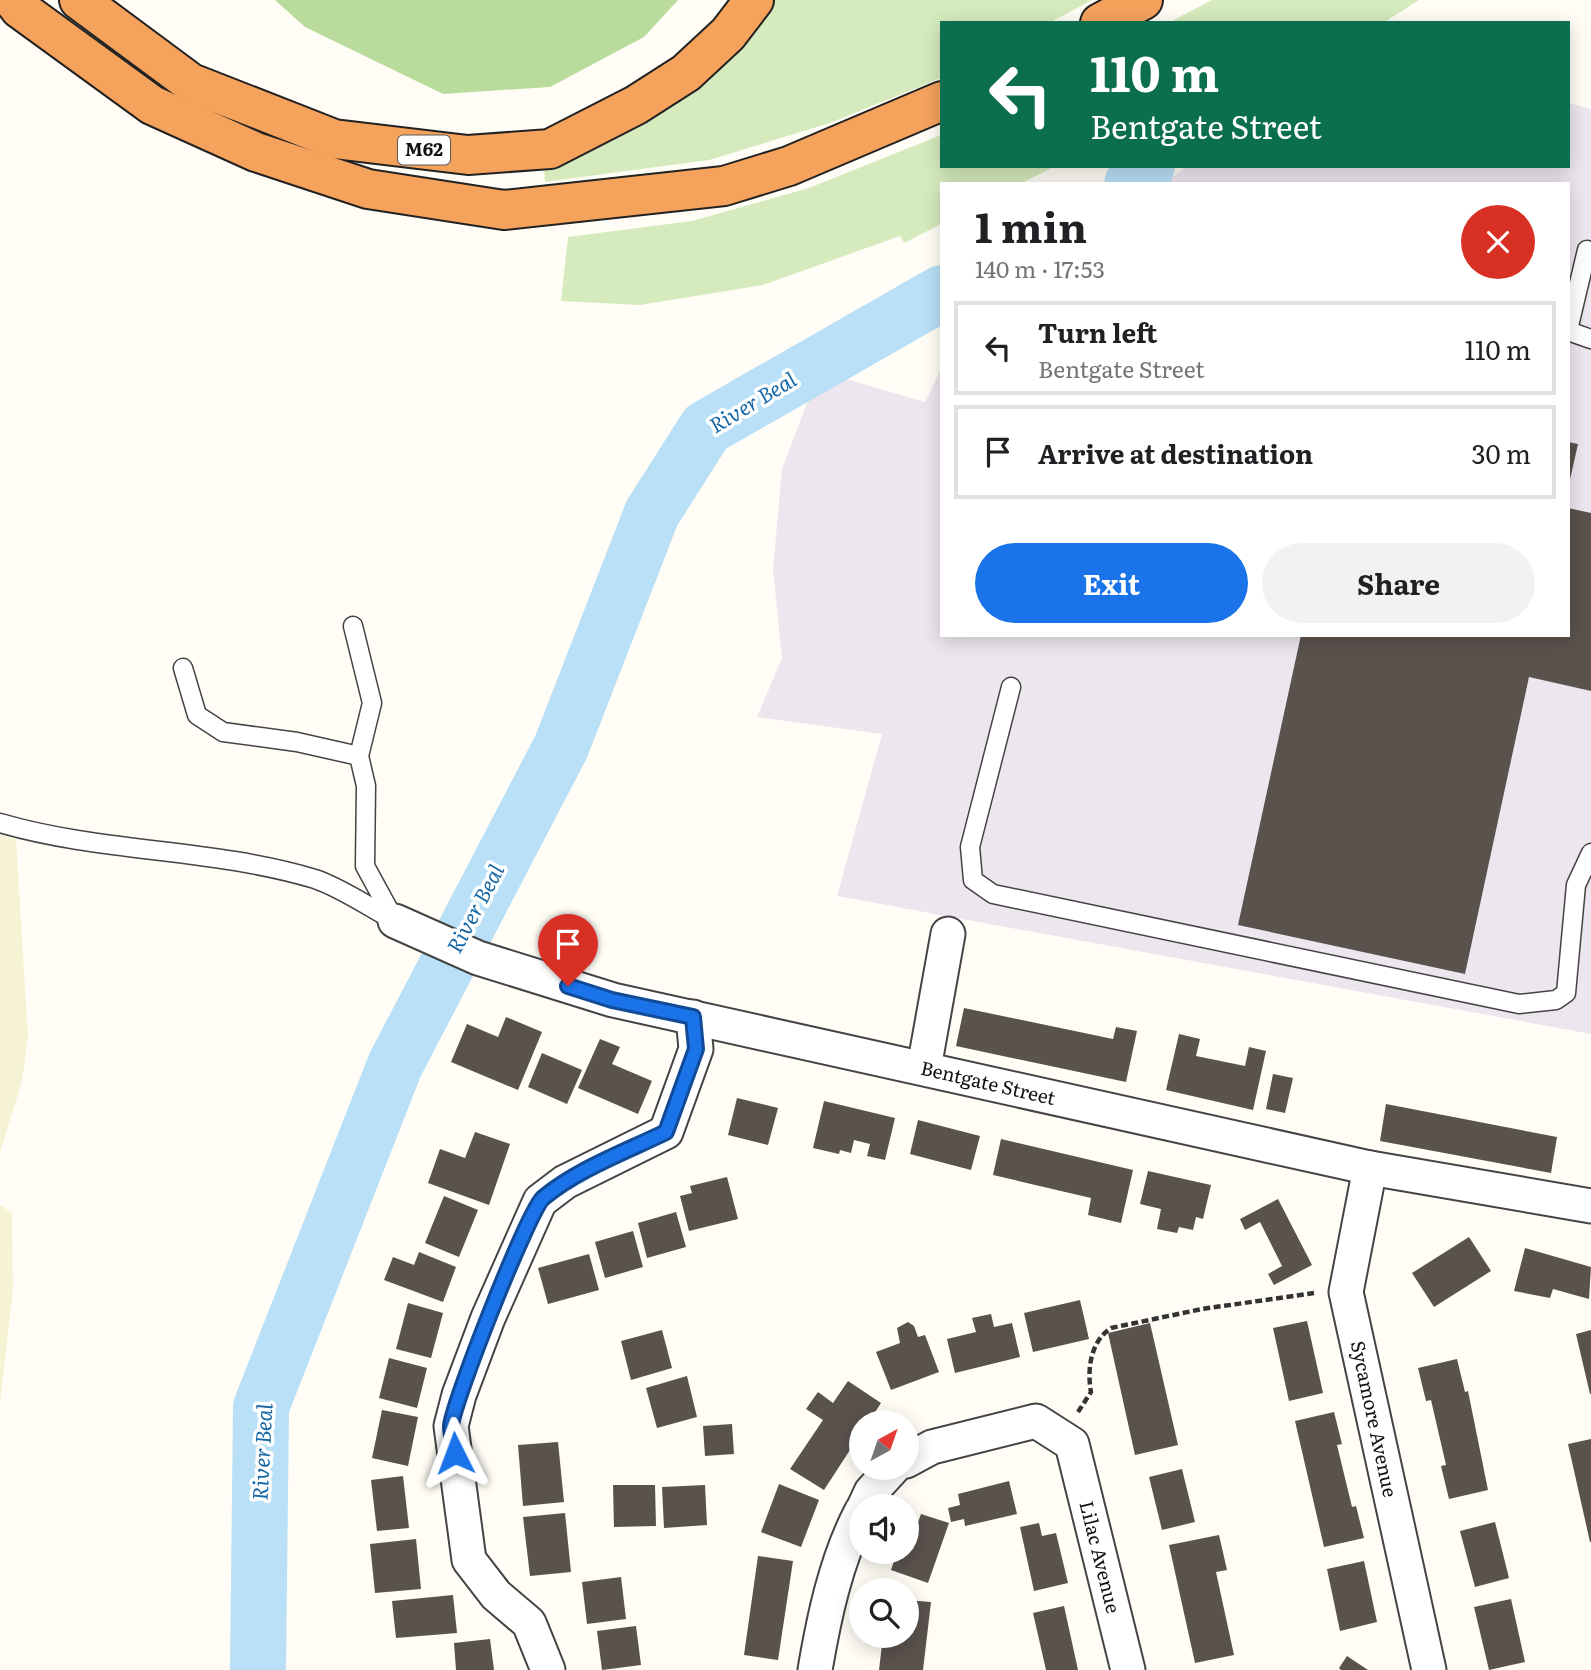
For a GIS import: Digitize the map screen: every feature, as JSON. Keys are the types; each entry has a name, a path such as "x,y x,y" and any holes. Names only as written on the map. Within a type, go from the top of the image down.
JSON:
{"highway":[{"path":"13,0 20,9 152,105 256,152 368,190 504,210 724,186 789,166 940,102"},
{"name":"M62","path":"79,0 191,83 334,139 468,155 550,149 636,105 686,73 728,34 754,0"},
{"path":"1104,21 1143,0"}],"street":[{"name":"Bentgate Street","path":"395,921 478,958 612,1000 1370,1168 1591,1206"},
{"path":"924,1069 948,934"},
{"path":"548,1670 529,1623 496,1595 469,1560 451,1426 459,1395 488,1318 540,1201 565,1182 666,1132 696,1049 693,1017"},
{"name":"Sycamore Avenue","path":"1370,1168 1346,1289 1429,1670"},
{"path":"919,1454 932,1447 1036,1420 1067,1440"},
{"name":"Lilac Avenue","path":"1067,1440 1128,1670"},
{"path":"870,1494 882,1480"},
{"path":"815,1670 829,1604 849,1539"}],"lane":[{"path":"1570,322 1587,250"},
{"path":"1570,331 1591,339"},
{"path":"353,626 372,703 359,756 366,786 365,866 395,921"},
{"path":"183,668 197,715 223,732 297,742 359,756"},
{"path":"1011,687 970,847 973,880 993,894 1519,1004 1556,1000 1566,993 1576,885 1591,853"},
{"path":"0,824 47,837 197,857 317,880 395,921"}],"path":[{"path":"1067,1440 1091,1392 1087,1370 1102,1334 1111,1328 1202,1309 1346,1289"}],"shaded area":[{"path":"1570,104 1591,109 1591,1034 837,896 882,734 757,717 782,658 773,570 782,469 819,371 925,402 940,371 940,637 1570,637 1570,182 1167,182 1184,168 1570,168"},
{"path":"0,835 16,839 28,1036 22,1081 0,1152"},
{"path":"0,1205 12,1213 13,1289 0,1404"}],"green space":[{"path":"275,0 678,0 644,37 550,87 443,94 305,27"},
{"path":"769,0 1092,0 1053,21 940,21 940,78 830,123 709,160 545,182 544,163"},
{"path":"1212,0 1419,0 1386,21 1172,21"},
{"path":"940,135 940,168 1051,168 1024,182 940,182 940,225 904,243 900,236 763,285 640,305 561,301 568,237 692,221 809,188"}],"building":[{"path":"1570,442 1578,444 1570,480"},
{"path":"1570,508 1591,513 1591,691 1529,677 1465,974 1238,925 1301,637 1570,637"},
{"path":"964,1008 1113,1039 1116,1027 1137,1031 1126,1082 956,1046"},
{"path":"506,1017 542,1032 518,1090 451,1062 467,1024 498,1037"},
{"path":"1179,1034 1200,1039 1196,1056 1245,1066 1249,1047 1266,1051 1253,1110 1166,1090"},
{"path":"600,1039 620,1047 612,1064 652,1081 638,1114 578,1088"},
{"path":"542,1053 582,1070 567,1104 528,1087"},
{"path":"1273,1074 1293,1078 1285,1113 1266,1109"},
{"path":"737,1098 778,1108 768,1145 728,1135"},
{"path":"824,1101 895,1118 885,1160 867,1156 870,1144 854,1140 851,1153 840,1150 839,1154 813,1148"},
{"path":"1386,1104 1557,1137 1551,1173 1380,1141"},
{"path":"918,1120 980,1136 971,1170 910,1154"},
{"path":"475,1132 510,1144 489,1205 428,1183 440,1149 465,1158"},
{"path":"1001,1139 1133,1170 1121,1223 1088,1215 1091,1198 993,1175"},
{"path":"1148,1171 1211,1185 1203,1219 1196,1217 1193,1230 1179,1227 1177,1233 1157,1229 1161,1209 1140,1204"},
{"path":"727,1177 738,1219 689,1231 680,1196 692,1193 690,1186"},
{"path":"444,1196 478,1210 459,1257 425,1243"},
{"path":"1278,1199 1312,1265 1274,1285 1268,1274 1282,1266 1260,1222 1245,1230 1240,1219"},
{"path":"676,1212 686,1247 647,1258 638,1223"},
{"path":"633,1231 643,1267 605,1278 595,1242"},
{"path":"1469,1237 1491,1271 1434,1307 1412,1273"},
{"path":"1525,1248 1591,1267 1589,1299 1553,1289 1550,1298 1514,1291"},
{"path":"419,1252 456,1267 443,1302 384,1280 393,1257 414,1265"},
{"path":"589,1254 599,1290 548,1304 538,1268"},
{"path":"1080,1300 1089,1339 1033,1352 1024,1313"},
{"path":"408,1303 443,1313 431,1358 396,1349"},
{"path":"991,1314 994,1327 1012,1323 1020,1357 955,1373 947,1339 976,1332 972,1318"},
{"path":"1307,1321 1323,1393 1289,1401 1273,1328"},
{"path":"908,1322 914,1326 918,1337 925,1335 939,1372 891,1390 876,1352 900,1343 897,1328"},
{"path":"1150,1323 1178,1445 1135,1455 1108,1333"},
{"path":"662,1330 672,1368 631,1380 621,1341"},
{"path":"1591,1330 1591,1394 1590,1394 1576,1334"},
{"path":"389,1358 427,1368 417,1408 379,1398"},
{"path":"1457,1359 1465,1392 1468,1391 1488,1490 1449,1499 1441,1466 1446,1465 1431,1400 1426,1401 1418,1368"},
{"path":"687,1376 697,1417 657,1428 646,1388"},
{"path":"848,1381 881,1403 876,1410 849,1410 849,1451 824,1490 790,1469 823,1420 806,1409 818,1392 833,1403"},
{"path":"382,1410 418,1417 408,1466 372,1458"},
{"path":"1334,1412 1342,1444 1337,1445 1352,1507 1356,1506 1364,1538 1324,1547 1295,1421"},
{"path":"732,1424 734,1454 705,1456 703,1426"},
{"path":"1591,1439 1591,1542 1590,1542 1568,1444"},
{"path":"558,1442 564,1502 523,1506 518,1445"},
{"path":"1182,1469 1195,1522 1162,1530 1149,1477"},
{"path":"403,1476 409,1528 377,1531 371,1480"},
{"path":"1009,1481 1017,1514 965,1526 964,1519 951,1522 948,1508 960,1505 958,1494"},
{"path":"779,1484 819,1500 801,1547 761,1532"},
{"path":"613,1485 655,1485 656,1526 614,1527"},
{"path":"705,1485 707,1525 664,1528 662,1487"},
{"path":"565,1513 571,1572 530,1576 523,1517"},
{"path":"921,1514 949,1523 928,1583 891,1570 893,1564 919,1564"},
{"path":"1495,1522 1509,1578 1475,1587 1460,1531"},
{"path":"1039,1523 1042,1536 1056,1533 1068,1583 1034,1591 1020,1527"},
{"path":"1219,1535 1227,1570 1216,1572 1234,1655 1195,1663 1169,1545"},
{"path":"416,1539 421,1589 375,1593 370,1544"},
{"path":"758,1556 793,1561 778,1660 744,1655"},
{"path":"1364,1561 1377,1622 1340,1631 1327,1569"},
{"path":"621,1577 626,1619 587,1624 582,1582"},
{"path":"453,1595 457,1633 396,1638 392,1601"},
{"path":"1511,1599 1525,1662 1489,1670 1474,1607"},
{"path":"919,1601 931,1602 923,1670 879,1670 882,1648 919,1648"},
{"path":"1064,1606 1078,1670 1046,1670 1033,1613"},
{"path":"636,1626 641,1665 602,1670 597,1631"},
{"path":"490,1639 494,1670 456,1670 454,1643"},
{"path":"1347,1656 1368,1670 1341,1670 1339,1668"}],"waterway":[{"name":"River Beal","path":"1136,182 1146,168"},
{"name":"River Beal","path":"258,1670 261,1407 395,1065 561,747 652,513 706,428 940,294"}],"route":[{"path":"455,1453 451,1426 459,1395 488,1318 540,1201 565,1182 666,1132 696,1049 693,1017 612,1000 568,986"}]}
